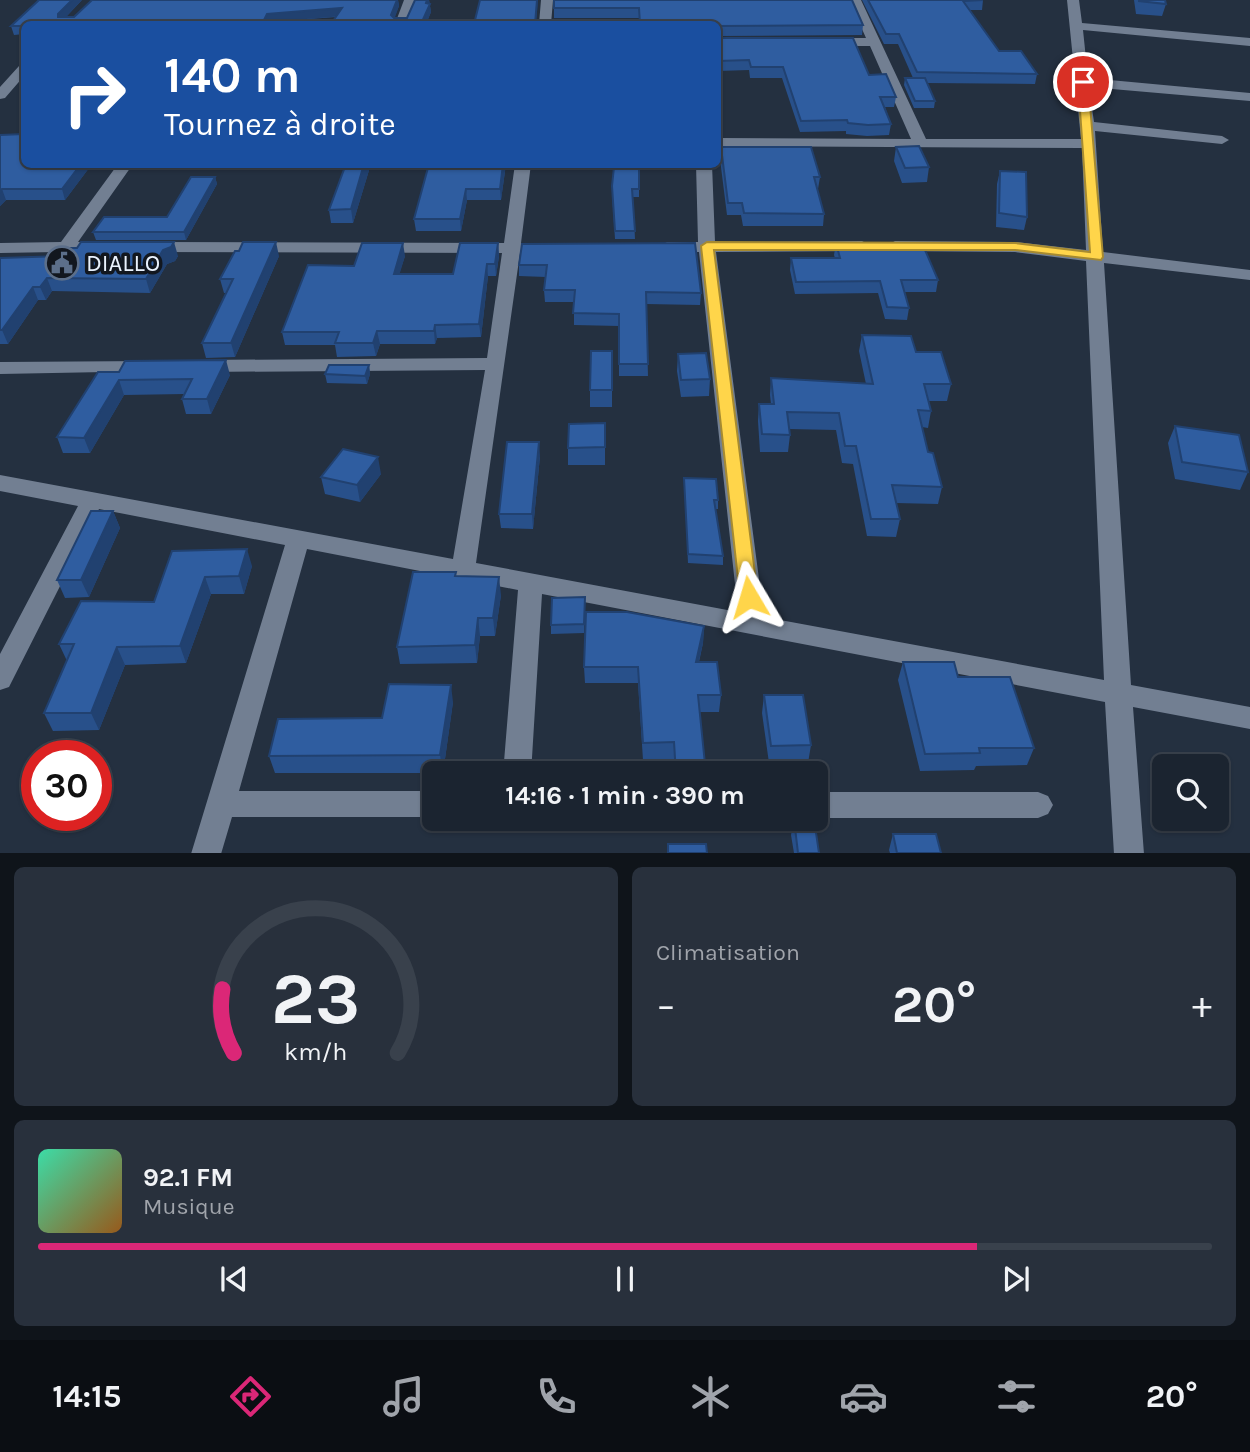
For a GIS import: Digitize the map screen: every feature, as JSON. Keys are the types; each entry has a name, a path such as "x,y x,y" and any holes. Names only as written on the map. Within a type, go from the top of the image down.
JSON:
{"street":[{"path":"402,21 410,0"},
{"path":"545,21 547,0"},
{"path":"855,0 920,142"},
{"path":"1073,0 1089,135 1129,853"},
{"path":"1076,26 1250,42"},
{"path":"809,42 874,42"},
{"path":"0,95 21,72"},
{"path":"1083,82 1250,97"},
{"path":"721,142 920,142 1089,135 1222,140"},
{"path":"66,247 123,168"},
{"path":"463,569 496,363 522,168"},
{"path":"704,168 707,246 752,624"},
{"path":"0,248 563,247"},
{"path":"655,247 1015,247 1250,275"},
{"path":"0,368 496,363"},
{"path":"0,483 1250,718"},
{"path":"0,679 92,501"},
{"path":"206,853 298,540"},
{"path":"518,761 531,581"},
{"path":"221,804 422,804"},
{"path":"828,805 1038,805"}],"building":[{"path":"39,0 72,0 58,17 74,17 92,0 397,0 391,15 394,18 407,18 415,0 427,0 426,3 430,4 422,21 333,21 342,8 267,14 264,21 21,21 21,26 11,26"},
{"path":"480,0 537,0 535,21 475,21"},
{"path":"554,0 852,0 863,25 721,26 721,21 640,21 639,8 554,8"},
{"path":"868,0 983,0 963,1 999,51 1021,51 1037,74 917,72 899,34 886,34"},
{"path":"1165,0 1166,4 1139,1"},
{"path":"721,38 853,38 869,75 886,74 896,97 880,97 891,124 868,125 848,123 847,120 801,121 783,67 751,67 749,60 721,61"},
{"path":"905,78 925,78 935,101 915,101"},
{"path":"21,134 21,168 78,168 62,189 2,189 0,192 0,135"},
{"path":"919,146 929,167 905,168 896,147"},
{"path":"721,147 811,147 820,177 814,177 824,214 744,213 742,203 728,203"},
{"path":"345,168 363,168 351,209 329,210"},
{"path":"428,168 503,168 500,189 466,189 460,219 414,219"},
{"path":"614,168 639,168 639,189 632,189 635,231 615,231 612,186"},
{"path":"1000,171 1026,172 1027,217 999,213"},
{"path":"191,177 215,177 184,232 93,232 104,217 167,217"},
{"path":"81,242 174,242 171,247 163,250 146,279 47,278 40,287 33,287 0,330 0,258 63,256 69,248 77,248"},
{"path":"243,242 276,242 231,343 202,343 233,279 220,279"},
{"path":"362,243 403,243 394,274 453,274 460,243 498,243 495,264 487,264 479,324 435,325 434,331 377,331 373,343 335,343 339,332 282,332 308,265 354,266"},
{"path":"695,243 701,293 646,292 648,364 619,364 619,314 573,313 575,290 544,290 547,265 519,265 522,244"},
{"path":"836,243 922,243 938,280 901,280 909,308 887,307 880,281 796,282 791,258 840,258"},
{"path":"862,335 911,336 916,352 941,352 951,384 924,384 931,411 918,410 928,452 933,453 942,487 892,485 900,519 871,519 856,446 845,446 839,413 787,412 790,435 762,434 759,404 774,404 771,378 873,384"},
{"path":"591,351 612,351 612,390 590,390"},
{"path":"706,353 710,379 681,380 678,354"},
{"path":"226,360 207,399 182,399 192,379 119,380 84,438 57,437 98,372 119,372 125,361"},
{"path":"329,365 369,365 365,376 325,374"},
{"path":"605,423 605,447 568,448 569,424"},
{"path":"1175,426 1239,435 1248,472 1182,462"},
{"path":"507,442 539,442 532,514 499,514"},
{"path":"343,449 378,457 357,485 321,477"},
{"path":"684,478 716,479 718,500 714,500 723,556 688,554"},
{"path":"91,511 113,511 81,580 57,580"},
{"path":"247,549 239,576 205,577 180,646 117,647 91,713 44,713 74,644 59,644 81,601 154,602 172,551"},
{"path":"413,572 456,572 455,576 499,577 493,618 478,618 475,645 397,647"},
{"path":"585,597 584,624 551,625 552,598"},
{"path":"586,612 627,612 704,626 696,662 717,662 721,695 698,695 705,761 675,761 674,742 643,743 638,667 584,667"},
{"path":"903,662 954,662 958,677 1010,677 1034,748 979,748 980,753 925,754"},
{"path":"389,684 451,685 440,755 269,756 278,719 382,718"},
{"path":"764,695 803,695 811,745 771,746"},
{"path":"795,831 816,831 819,853 798,853"},
{"path":"893,834 936,834 941,853 897,853"},
{"path":"668,844 706,844 707,853 668,853"}],"place":[{"name":"DIALLO","path":"62,263"}],"route":[{"path":"749,597 707,246 1015,247 1097,257 1083,82"}]}
